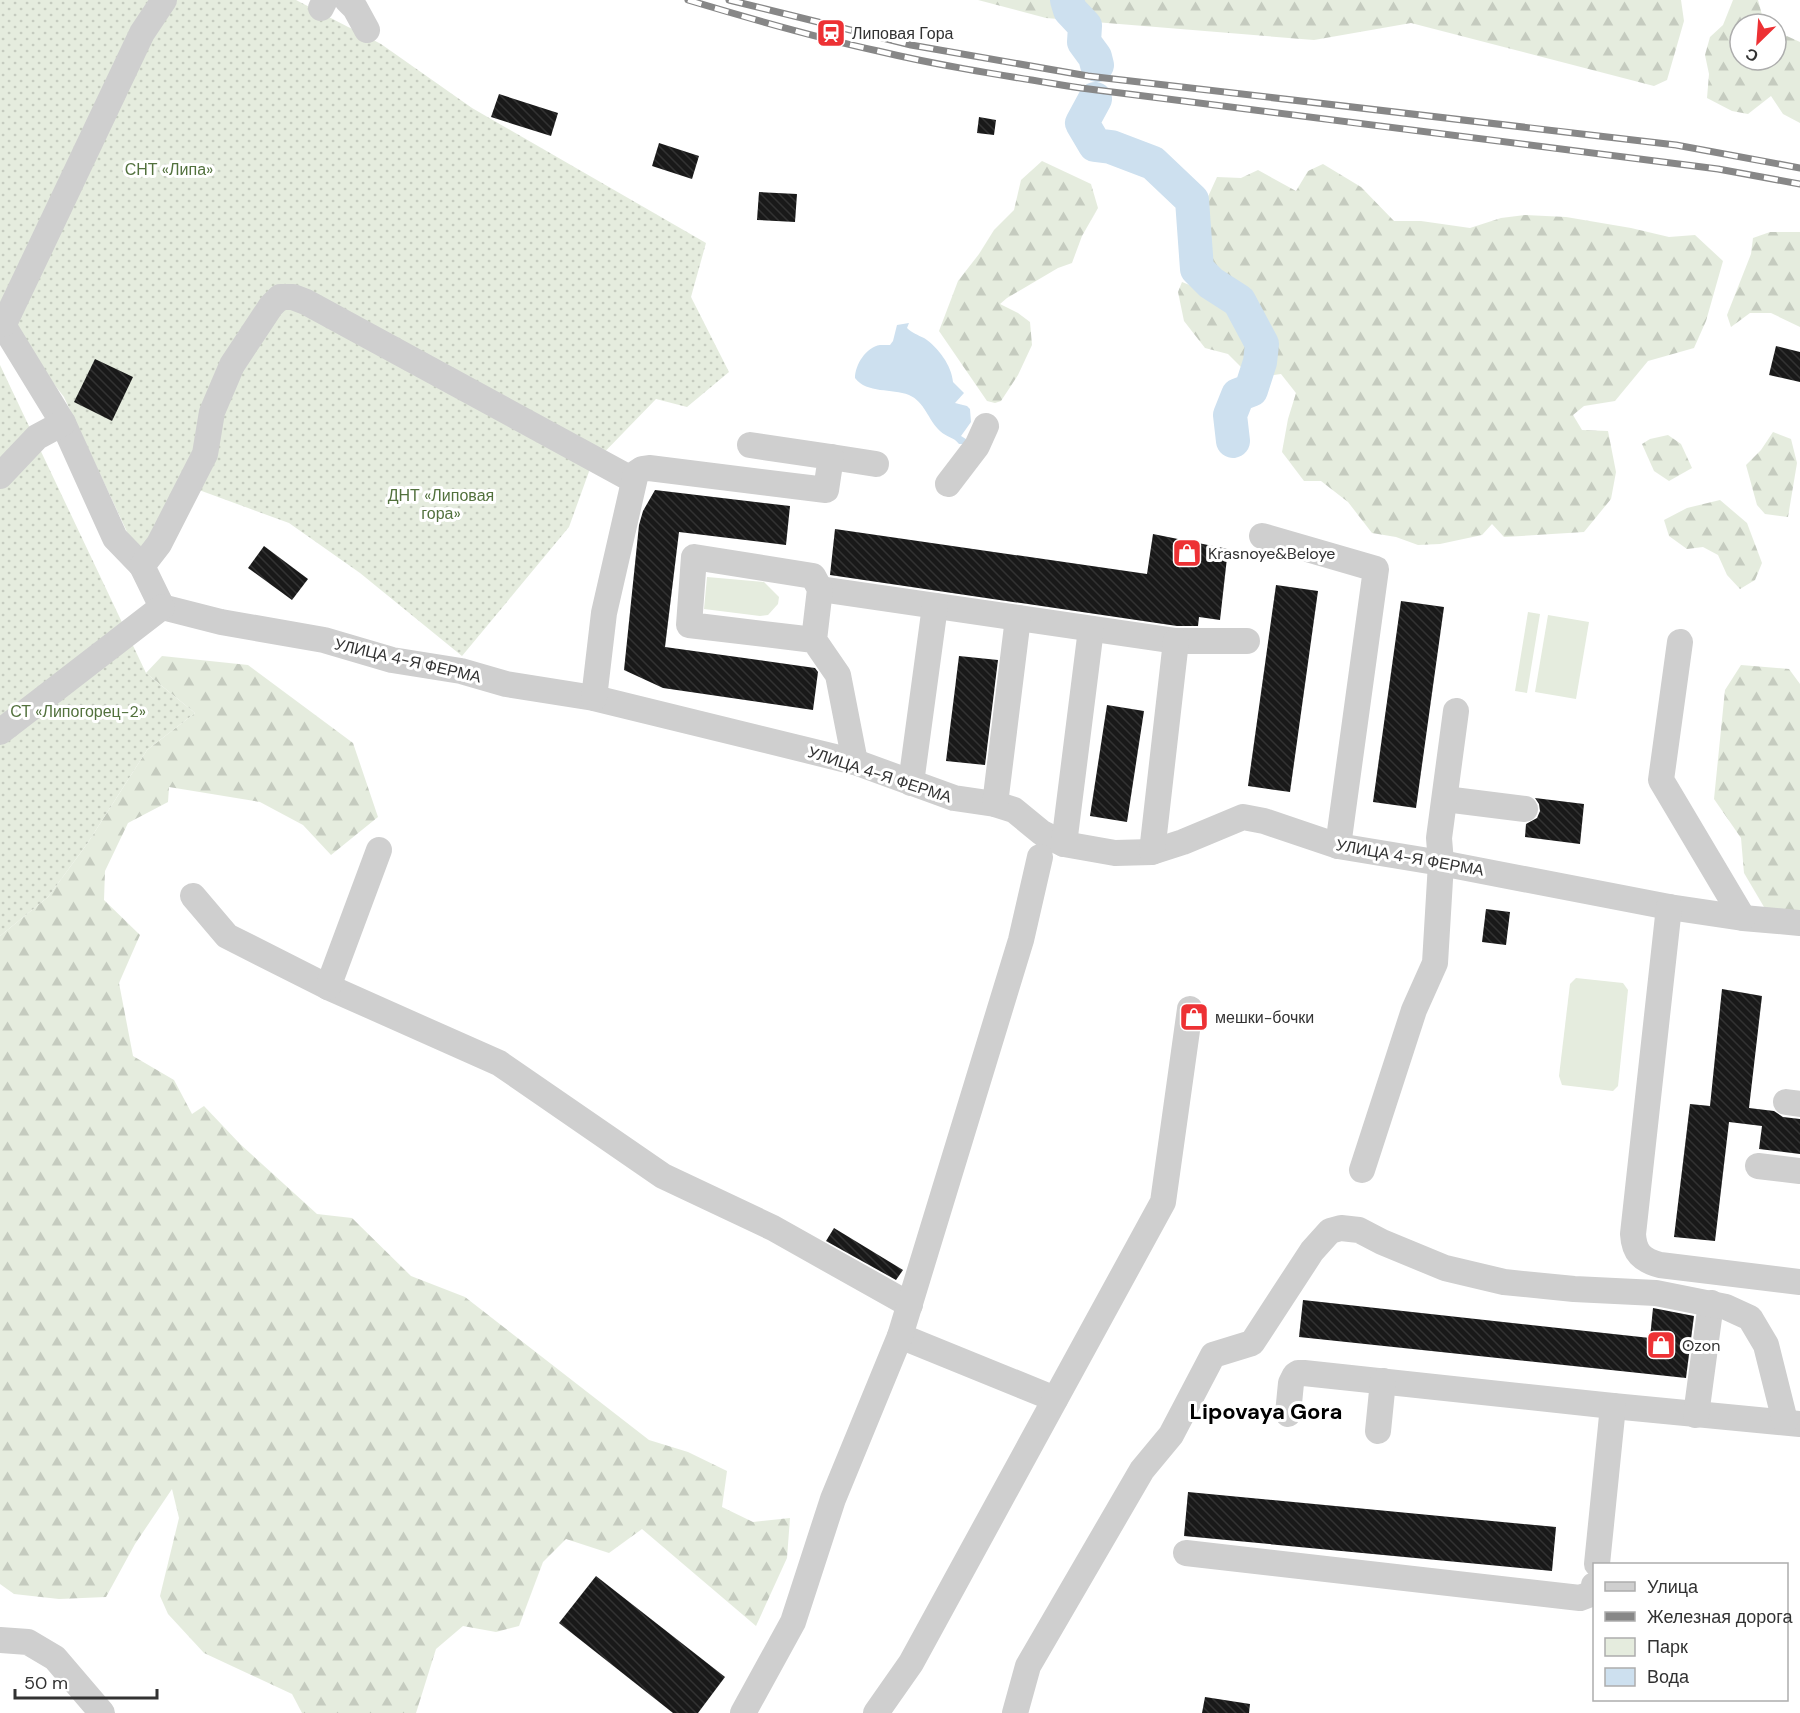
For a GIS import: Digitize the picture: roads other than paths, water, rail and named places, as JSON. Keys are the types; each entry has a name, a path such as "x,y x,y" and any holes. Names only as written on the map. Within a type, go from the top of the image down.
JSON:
{"street":[{"path":"0,732 162,607 142,566 115,538 63,423 2,322 142,33 164,0"},
{"path":"347,0 355,8 367,30"},
{"path":"142,566 159,544 205,454 212,412 232,365 271,306 280,297 293,297 306,302 633,480"},
{"path":"0,476 37,437 63,423"},
{"path":"948,484 976,446 986,426"},
{"path":"750,445 876,464"},
{"path":"594,698 604,613 636,473 649,468 826,490 831,457"},
{"path":"1262,536 1376,569 1338,846"},
{"path":"814,640 689,625 694,557 813,576 820,589 814,640 838,675 855,762"},
{"path":"820,589 1176,641 1248,642"},
{"path":"911,783 935,606"},
{"name":"УЛИЦА 4-Я ФЕРМА","path":"162,607 221,622 324,640 392,660 461,671 506,684 594,698 855,762 954,798 995,804 1014,810 1042,832 1064,844 1115,853 1152,852 1243,818 1264,821 1338,846 1669,906 1743,918 1800,923"},
{"path":"995,804 1017,618"},
{"path":"1064,844 1091,628"},
{"path":"1152,852 1176,641"},
{"path":"1680,642 1662,780 1743,918"},
{"path":"1362,1170 1414,1010 1435,963 1439,838 1456,711"},
{"path":"1445,799 1525,809"},
{"path":"328,987 379,850"},
{"path":"743,1713 793,1622 834,1499 900,1336 1021,940 1040,857"},
{"path":"193,896 227,936 328,987 499,1063 663,1176 773,1228 910,1305"},
{"path":"1669,906 1633,1234 1634,1246 1645,1258 1659,1265 1800,1282"},
{"path":"876,1713 910,1663 1164,1202 1190,1009"},
{"path":"1758,1166 1800,1171"},
{"path":"1015,1713 1028,1666 1142,1470 1171,1435 1213,1355 1251,1343 1312,1251 1330,1231 1341,1228 1359,1230 1445,1268 1504,1282 1574,1289 1656,1293 1726,1306 1750,1318 1766,1345 1793,1423 1298,1373 1294,1375 1291,1383 1287,1414"},
{"path":"1696,1414 1711,1303"},
{"path":"900,1336 1055,1399"},
{"path":"1378,1431 1383,1381"},
{"path":"1597,1563 1613,1406"},
{"path":"1186,1553 1580,1598 1593,1593"},
{"path":"0,1640 28,1642 55,1658 102,1713"}],"water":[{"path":"909,323 907,328 924,338 939,352 947,363 953,382 964,393 955,403 970,409 971,422 961,436 974,444 959,444 942,433 919,402 909,395 873,389 855,378 859,362 866,353 875,346 890,345 897,325"}],"waterway":[{"path":"1067,0 1070,10 1085,26 1084,42 1095,57 1097,65"},
{"path":"1095,99 1082,123 1095,145 1111,147 1153,163 1192,200 1197,269 1211,283 1239,301 1262,344 1260,362 1251,390 1238,395 1230,415 1233,441"}],"railway":[{"path":"688,0 854,46 1005,76 1081,88 1718,169 1800,184"},
{"path":"729,0 911,45 1088,76 1676,145 1800,168"}],"place":[{"name":"Липовая Гора","path":"831,33"},
{"name":"Krasnoye&Beloye","path":"1187,553"},
{"name":"мешки-бочки","path":"1194,1017"},
{"name":"Ozon","path":"1661,1345"}],"district":[{"name":"Lipovaya Gora","path":"1266,1411"}],"park label":[{"name":"СНТ «Липа»","path":"169,169"},
{"name":"ДНТ «Липовая гора»","path":"441,504"},
{"name":"СТ «Липогорец-2»","path":"78,711"}]}
